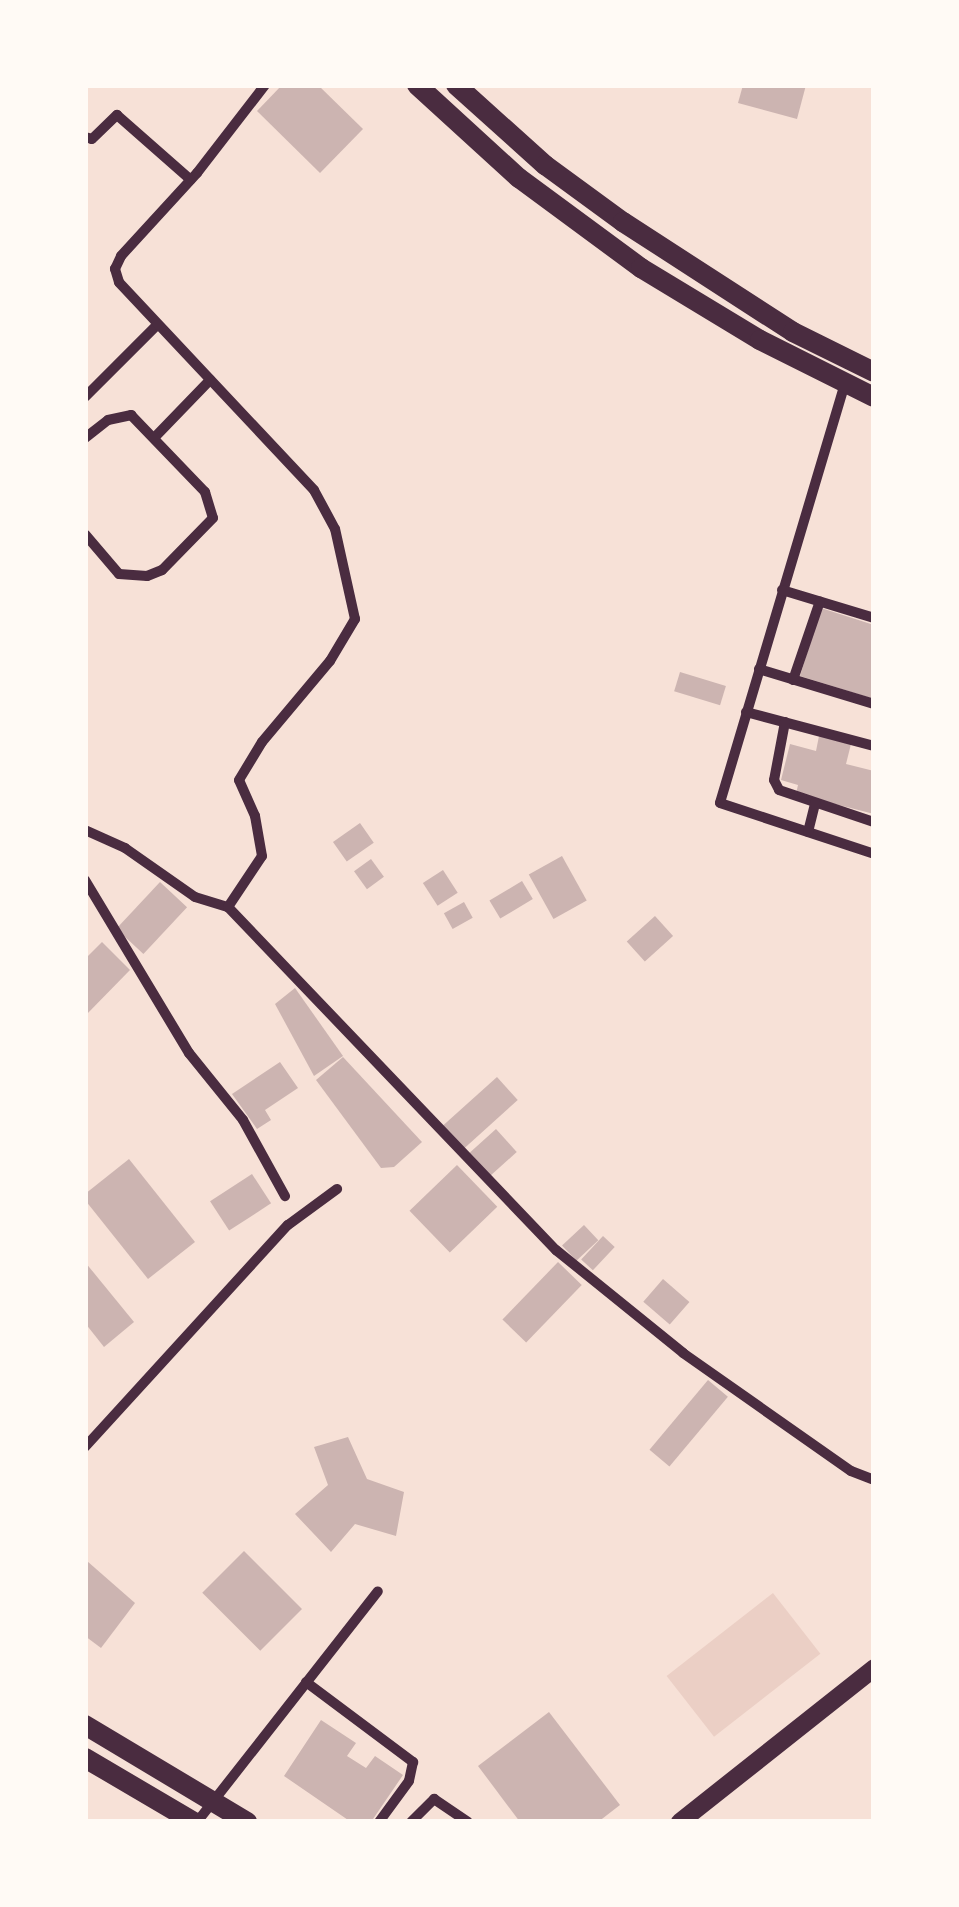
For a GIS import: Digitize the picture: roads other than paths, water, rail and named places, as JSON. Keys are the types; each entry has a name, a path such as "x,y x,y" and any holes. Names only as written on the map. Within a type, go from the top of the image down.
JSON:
{"main road":[{"path":"417,85 519,178 641,268 844,386 874,397"},
{"path":"456,85 544,165 623,222 794,332 874,372"},
{"path":"85,1725 247,1822"},
{"path":"85,1758 196,1822"}],"street":[{"path":"228,907 262,856 255,816 239,780 262,742 330,662 355,619 335,529 314,490 118,282 115,270 120,256 191,180 266,85"},
{"path":"85,138 92,139 118,115 191,180"},
{"path":"85,397 157,325"},
{"path":"853,361 720,802 874,854"},
{"path":"154,438 210,380"},
{"path":"85,438 108,420 126,414 154,438 210,499 212,518 162,570 135,578 119,574 85,534"},
{"path":"782,590 874,618"},
{"path":"794,680 820,601"},
{"path":"758,669 874,704"},
{"path":"746,712 874,746"},
{"path":"785,722 774,784 784,794 874,822"},
{"path":"808,832 815,804"},
{"path":"85,830 125,848 195,897 228,907 556,1250 683,1353 850,1471 874,1480"},
{"path":"85,880 189,1052 244,1120 284,1196"},
{"path":"85,1447 288,1225 336,1190"},
{"path":"196,1822 378,1591"},
{"path":"680,1822 874,1668"},
{"path":"306,1682 412,1762 409,1781 379,1822"},
{"path":"411,1822 434,1799 468,1822"}]}
